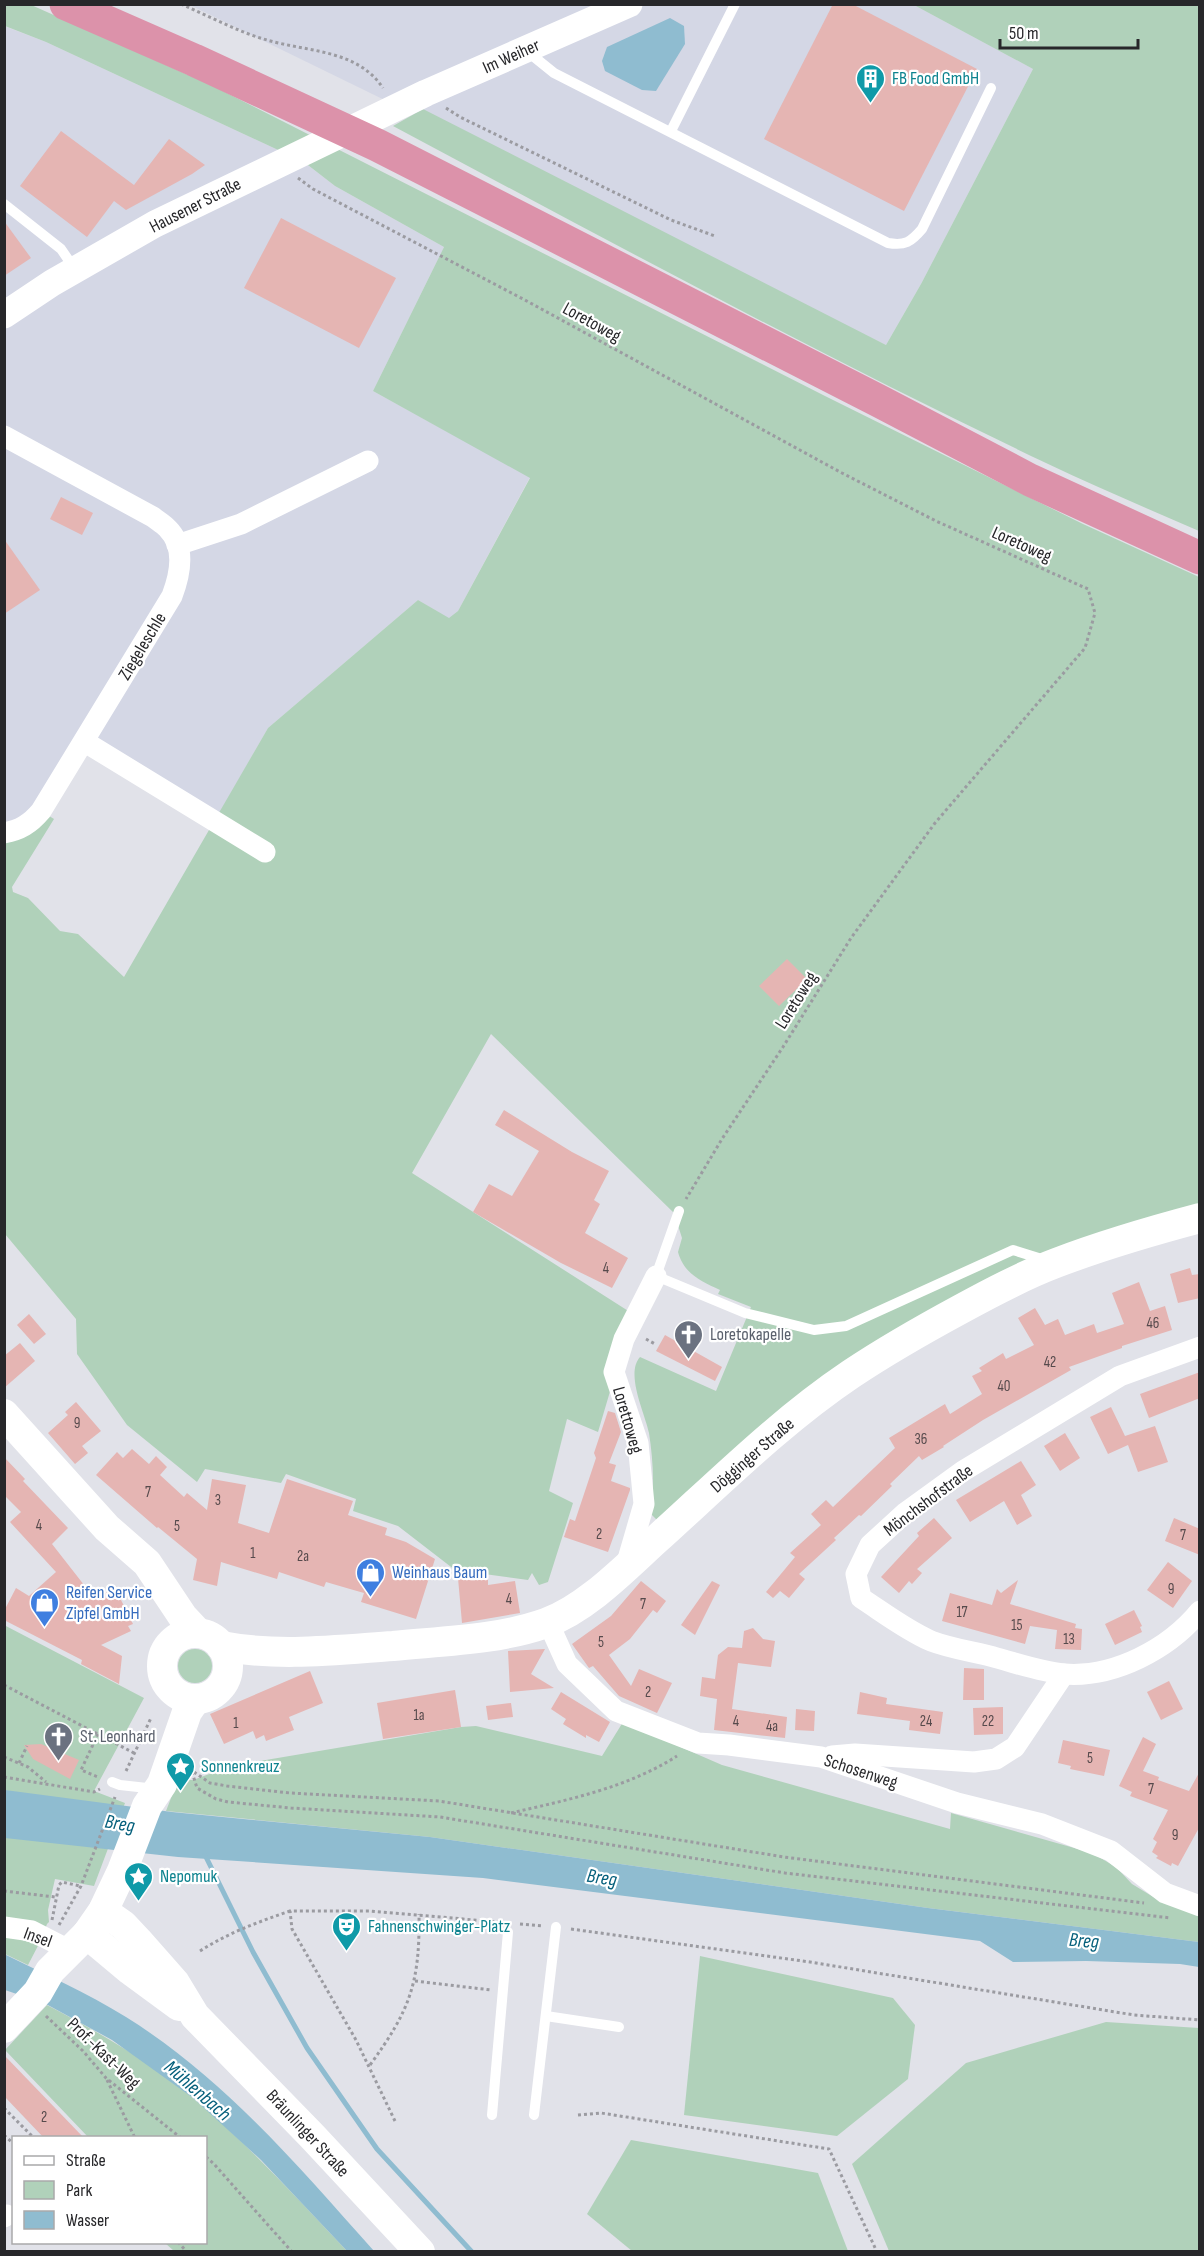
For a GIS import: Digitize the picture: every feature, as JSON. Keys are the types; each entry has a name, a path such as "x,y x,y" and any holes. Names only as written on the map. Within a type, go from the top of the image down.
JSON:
{"highway":[{"path":"66,4 377,145 879,400 1030,480 1200,558"}],"main road":[{"name":"Dögginger Straße","path":"210,1640 237,1649 304,1653 463,1640 503,1634 548,1622 585,1601 768,1439 849,1375 937,1322 1010,1283 1054,1263 1117,1241 1200,1218"},
{"path":"4,1414 107,1528 147,1563 183,1617 210,1640 227,1659 224,1680 216,1691 208,1696 196,1699 182,1696 168,1685"},
{"path":"107,1528 120,1555 160,1616 166,1628 168,1645"},
{"path":"15,2014 28,1980 70,1945 118,1880 131,1790 147,1778 167,1703 168,1685 162,1668 162,1659 168,1645 185,1634 210,1640"},
{"name":"Dögginger Straße","path":"224,1680 304,1653"},
{"path":"131,1790 162,1784 187,1712 196,1699"},
{"name":"Bräunlinger Straße","path":"70,1945 123,1925 175,1983 195,2016 304,2127 420,2252"}],"street":[{"name":"Im Weiher","path":"393,109 629,4"},
{"name":"Hausener Straße","path":"4,315 75,270 155,224 393,109"},
{"path":"4,436 153,517 169,529 177,545 241,524 368,461"},
{"name":"Ziegeleschle","path":"4,833 20,829 32,822 84,742 172,597 181,567 177,545"},
{"path":"84,742 265,852"},
{"name":"Lorettoweg","path":"626,1567 644,1504 638,1443 614,1372 624,1339 656,1276"},
{"name":"Mönchshofstraße","path":"1200,1347 1120,1376 963,1471 905,1513 870,1545 856,1574 861,1598 894,1621 932,1641 1064,1674 1094,1672 1124,1665 1151,1651 1187,1626 1200,1611"},
{"name":"Schosenweg","path":"548,1622 567,1664 616,1712 698,1743 821,1757 957,1803 1042,1824 1111,1851 1165,1893 1200,1906"},
{"path":"821,1757 855,1754 974,1762 996,1759 1015,1747 1064,1674"},
{"name":"Insel","path":"4,1927 32,1931 70,1945"}],"lane":[{"path":"671,131 735,4"},
{"path":"525,50 554,73 888,243 901,245 913,240 921,229 992,88"},
{"path":"4,204 62,249 75,270"},
{"name":"Lorettoweg","path":"656,1276 679,1211"},
{"path":"656,1276 745,1313 814,1330 846,1326 1013,1250 1054,1263"},
{"path":"492,2115 509,1928"},
{"path":"534,2115 556,1928"},
{"path":"546,2016 619,2027"}],"path":[{"path":"181,4 267,40 315,50 357,63 378,80 393,109"},
{"path":"459,117 671,220 715,236"},
{"name":"Loretoweg","path":"286,159 294,174 313,189 523,299 821,462 936,521 1088,589 1095,613 1085,648 935,823 851,938 722,1139 679,1211"},
{"path":"4,1685 134,1753"},
{"path":"131,1790 134,1753 151,1718"},
{"path":"95,1775 81,1770 98,1734"},
{"path":"509,1813 577,1798 633,1778 668,1762 698,1743"},
{"path":"20,1763 27,1746"},
{"path":"4,1756 28,1767 47,1783"},
{"path":"1152,1904 784,1857 439,1801 290,1793 227,1786 210,1783 192,1771 197,1788 216,1799 228,1802 440,1817 785,1873 1172,1918"},
{"path":"4,1777 94,1792 131,1790"},
{"path":"70,1945 81,1886 113,1802 131,1790"},
{"path":"70,1945 52,1914 55,1897 58,1885 62,1882 81,1886"},
{"path":"4,1891 55,1897"},
{"path":"290,1911 292,1929 369,2066 395,2121"},
{"path":"200,1951 221,1938 290,1911 370,1911 499,1922"},
{"path":"369,2066 393,2034 415,1981 419,1954 419,1914"},
{"path":"509,1928 556,1928 810,1962 1134,2015 1200,2020"},
{"path":"415,1981 502,1991"},
{"name":"Prof.-Kast-Weg","path":"15,2014 83,2051 106,2078 178,2136"},
{"path":"106,2078 134,2136"},
{"path":"4,2108 32,2136"},
{"path":"578,2115 601,2113 829,2149 877,2252"},
{"path":"207,2158 292,2252"}],"shaded area":[{"path":"190,5 914,5 1033,69 921,284 886,345"},
{"path":"4,26 46,42 304,162 335,186 444,247 373,391 530,477 458,611 449,619 418,600 268,728 215,821 85,742 41,811 5,833"}],"green space":[{"path":"29,4 213,86 825,396 1083,524 1199,577 1199,1208 999,1275 660,1523 650,1513 653,1484 652,1453 649,1433 635,1383 636,1364 640,1357 716,1391 751,1307 718,1294 720,1290 700,1280 684,1266 678,1252 682,1238 674,1213 491,1034 412,1173 633,1314 598,1432 567,1419 549,1491 573,1503 548,1582 539,1585 532,1573 528,1580 455,1570 398,1526 353,1511 356,1499 286,1474 281,1483 205,1469 197,1482 127,1425 77,1354 76,1319 5,1234 4,833 41,811 54,819 12,887 13,892 28,898 60,931 78,934 124,977 268,728 418,600 449,618 458,611 530,478 373,391 444,247 335,186 304,162 46,42 5,26 5,5"},
{"path":"914,5 1199,5 1199,531 1046,463 881,382 393,126 423,109 886,345 921,284 1033,69"},
{"path":"4,1625 144,1698 94,1791 125,1803 94,1886 55,1879 48,1910 49,1922 28,1965 5,1954"},
{"path":"195,1649 207,1654 212,1666 207,1678 195,1683 183,1678 178,1666 183,1654"},
{"path":"623,1722 722,1765 950,1829 951,1813 1092,1853 1116,1867 1132,1884 1155,1898 1199,1916 1199,1942 928,1908 430,1837 166,1811 178,1780 193,1780 231,1766 476,1726 602,1756"},
{"path":"700,1956 893,1998 915,2025 908,2079 837,2136 684,2115"},
{"path":"47,2005 123,2048 160,2072 214,2117 292,2192 347,2251 174,2251 166,2244 207,2244 207,2136 87,2136 5,2050"},
{"path":"1106,2022 1199,2028 1199,2251 889,2251 852,2164 966,2063"},
{"path":"631,2140 818,2173 848,2251 632,2251 587,2214"}],"water":[{"path":"670,18 684,26 685,44 656,91 642,90 605,71 602,61 607,47"},
{"name":"Breg","path":"5,1790 172,1812 430,1837 928,1908 1199,1942 1199,1967 1180,1964 1086,1961 1013,1962 980,1941 483,1878 178,1857 5,1838"},
{"name":"Mühlenbach","path":"4,1954 111,2008 162,2041 196,2068 258,2125 374,2251 347,2251 261,2160 193,2098 112,2040 46,2004 5,1990"}],"building":[{"name":"FB Food GmbH","path":"833,4 852,4 977,69 904,211 764,139"},
{"path":"61,131 134,185 169,139 205,165 126,210 114,201 87,237 20,186"},
{"path":"281,218 396,278 359,348 244,288"},
{"path":"4,221 31,258 4,276"},
{"path":"61,497 93,513 82,535 50,519"},
{"path":"4,539 40,590 4,614"},
{"path":"787,959 807,979 779,1006 759,986"},
{"path":"504,1110 572,1152 609,1171 594,1200 600,1204 585,1233 628,1258 612,1288 561,1263 473,1212 489,1184 512,1196 539,1151 495,1125"},
{"path":"1190,1268 1192,1275 1200,1274 1200,1298 1178,1303 1170,1274"},
{"path":"1139,1282 1150,1311 1165,1306 1172,1330 1122,1346 1122,1348 1069,1367 1071,1370 983,1420 944,1447 922,1460 919,1456 890,1484 892,1486 834,1538 836,1540 799,1574 805,1579 789,1598 780,1591 773,1598 766,1592 795,1557 790,1553 821,1525 811,1514 826,1500 833,1507 895,1448 889,1438 945,1404 950,1414 982,1394 972,1376 982,1371 979,1368 1003,1353 1006,1359 1034,1345 1018,1318 1035,1308 1045,1325 1058,1319 1065,1335 1094,1324 1097,1333 1124,1324 1112,1293"},
{"path":"29,1314 46,1334 34,1344 17,1325"},
{"name":"Loretokapelle","path":"665,1335 722,1367 715,1381 656,1351"},
{"path":"20,1343 35,1361 4,1388 4,1356"},
{"path":"1200,1372 1200,1398 1149,1418 1140,1394"},
{"path":"76,1402 101,1431 82,1446 88,1453 75,1464 48,1433 68,1415 65,1412"},
{"path":"1111,1407 1125,1436 1155,1426 1168,1462 1138,1472 1128,1445 1108,1454 1090,1417"},
{"path":"608,1411 615,1413 621,1432 609,1463 616,1465 611,1481 630,1488 630,1490 608,1552 564,1537 570,1519 575,1521 596,1458 594,1453"},
{"path":"1065,1433 1080,1458 1060,1471 1044,1446"},
{"path":"132,1449 149,1464 156,1456 167,1467 160,1475 184,1497 187,1493 207,1510 212,1479 246,1485 238,1523 269,1533 287,1479 353,1501 348,1515 387,1528 385,1535 406,1542 435,1559 416,1619 361,1602 364,1593 326,1582 324,1587 279,1572 277,1579 221,1562 217,1586 193,1580 197,1559 96,1475 117,1452 123,1458"},
{"path":"4,1457 25,1479 23,1481 68,1528 52,1544 95,1599 115,1588 133,1624 128,1626 131,1631 101,1645 122,1656 119,1684 81,1664 82,1660 4,1620 4,1611 16,1588 29,1596 56,1572 10,1522 21,1512 4,1495"},
{"path":"1021,1461 1036,1485 1021,1495 1032,1516 1017,1525 1004,1501 970,1522 956,1500"},
{"path":"934,1518 952,1538 917,1569 922,1573 912,1584 909,1581 899,1593 881,1577 919,1536 917,1533"},
{"path":"1174,1518 1200,1529 1200,1555 1165,1541"},
{"path":"1168,1562 1192,1581 1173,1608 1147,1590"},
{"path":"488,1576 488,1585 515,1581 520,1613 462,1623 458,1578"},
{"path":"1018,1580 1010,1604 1076,1624 1075,1628 1082,1629 1081,1650 1055,1649 1057,1630 1030,1626 1025,1644 942,1621 950,1593 992,1605 997,1589 1001,1593"},
{"path":"641,1581 666,1601 657,1613 653,1610 630,1639 609,1655 631,1686 639,1669 672,1683 657,1713 619,1696 593,1666 589,1668 572,1644 611,1616"},
{"path":"712,1581 720,1585 695,1635 681,1625"},
{"path":"1134,1610 1142,1626 1140,1627 1142,1632 1115,1645 1105,1624"},
{"path":"753,1628 763,1639 775,1641 771,1667 738,1663 732,1709 787,1717 785,1738 714,1730 717,1699 700,1696 702,1677 715,1679 718,1655 728,1647 742,1648 744,1631"},
{"path":"545,1649 531,1674 554,1688 510,1692 508,1651"},
{"path":"964,1668 984,1669 984,1700 963,1700"},
{"path":"310,1671 323,1703 289,1717 294,1730 266,1741 264,1735 256,1739 253,1731 224,1744 210,1714"},
{"path":"1169,1681 1183,1709 1161,1720 1147,1692"},
{"path":"455,1690 461,1727 383,1739 377,1703"},
{"path":"561,1692 610,1722 599,1742 586,1735 586,1738 563,1724 566,1719 551,1709"},
{"path":"860,1692 887,1698 886,1704 943,1712 940,1734 909,1730 910,1721 857,1714"},
{"path":"511,1703 513,1717 488,1720 486,1706"},
{"path":"1003,1707 1003,1734 974,1735 973,1708"},
{"path":"796,1709 815,1711 814,1731 795,1730"},
{"path":"1143,1737 1156,1744 1143,1771 1159,1777 1158,1780 1189,1791 1200,1771 1200,1826 1178,1866 1172,1863 1171,1866 1156,1858 1158,1856 1152,1852 1157,1842 1153,1839 1168,1810 1130,1796 1132,1792 1119,1786"},
{"path":"1063,1740 1110,1750 1104,1776 1070,1769 1071,1766 1058,1763"},
{"name":"St. Leonhard","path":"41,1744 79,1760 70,1779 33,1759 24,1745"},
{"path":"4,2055 82,2136 42,2136 4,2096"}],"waterway":[{"path":"205,1855 253,1952 307,2048 377,2149 472,2252"}],"place":[{"name":"FB Food GmbH","path":"871,104"},
{"name":"Loretokapelle","path":"689,1360"},
{"name":"Weinhaus Baum","path":"371,1598"},
{"name":"Reifen Service Zipfel GmbH","path":"45,1628"},
{"name":"St. Leonhard","path":"59,1762"},
{"name":"Sonnenkreuz","path":"180,1792"},
{"name":"Nepomuk","path":"139,1902"},
{"name":"Fahnenschwinger-Platz","path":"347,1952"}]}
